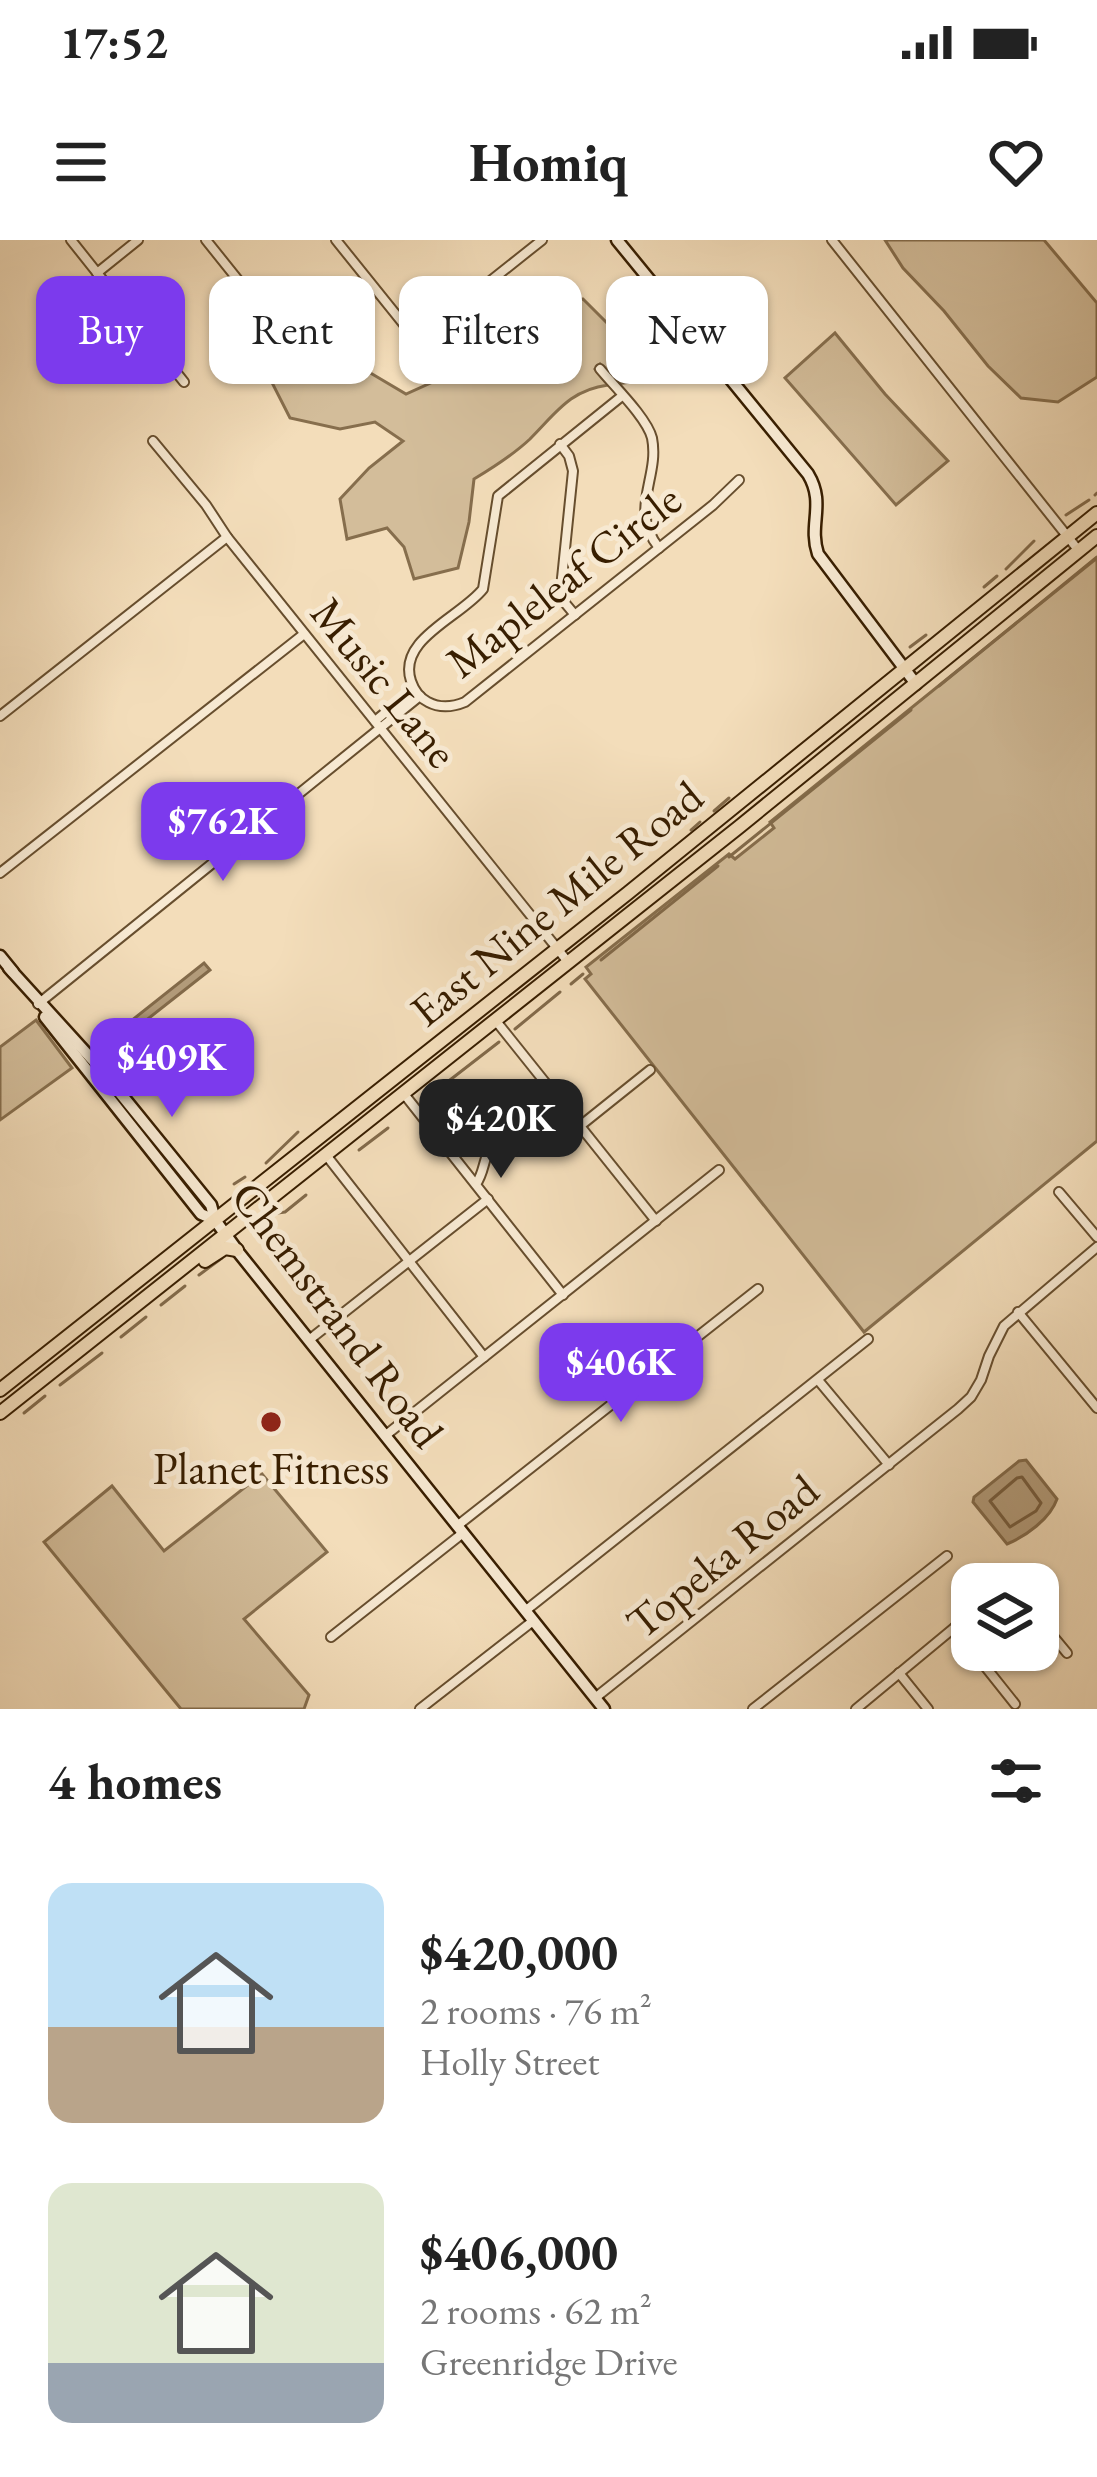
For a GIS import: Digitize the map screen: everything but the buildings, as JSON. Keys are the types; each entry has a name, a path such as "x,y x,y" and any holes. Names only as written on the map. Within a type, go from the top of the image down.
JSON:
{"main road":[{"path":"762,808 772,793 900,689 906,681 902,663 1097,511"},
{"name":"East Nine Mile Road","path":"4,1393 164,1260 209,1213 423,1056 727,813 902,663 1022,574 1066,535"},
{"name":"East Nine Mile Road","path":"4,1393 125,1314 919,688 1097,536"},
{"path":"919,688 918,668 1013,589 1022,574"},
{"path":"663,888 730,828 727,813"},
{"path":"547,937 563,938 602,906 628,893"},
{"path":"496,1021 502,1009 553,968 557,949"},
{"path":"442,1030 519,972 534,968"},
{"path":"404,1094 408,1076 435,1046"},
{"path":"4,1393 38,1376 206,1242 215,1234 209,1213 405,1063 423,1056"},
{"path":"226,1234 230,1216 334,1134 350,1113"},
{"path":"125,1314 152,1304 216,1252 237,1250"},
{"path":"99,1327 152,1279 164,1260"},
{"path":"38,1376 39,1368 80,1326"}],"street":[{"path":"70,240 100,276"},
{"path":"97,272 138,240"},
{"path":"206,240 235,276"},
{"path":"336,240 406,327 419,332 542,240"},
{"path":"617,240 808,474 818,499 814,535 818,554 919,688"},
{"path":"832,240 1079,551"},
{"path":"600,369 652,437 644,522 658,548"},
{"name":"Mapleleaf Circle","path":"622,396 498,496 483,590 414,649 408,669 417,693 442,706 465,702 739,480"},
{"name":"Music Lane","path":"153,441 568,963"},
{"path":"560,444 573,471 561,588 575,615"},
{"path":"0,715 226,537"},
{"path":"0,873 304,634"},
{"path":"38,1003 417,693"},
{"name":"Chemstrand Road","path":"0,956 99,1067 237,1250 599,1704"},
{"path":"496,1021 656,1221"},
{"path":"580,1126 650,1070"},
{"path":"404,1094 563,1294"},
{"path":"476,1184 500,1134 516,1123 565,1107"},
{"path":"326,1155 484,1357"},
{"path":"384,1436 719,1170"},
{"path":"1059,1192 1097,1237"},
{"path":"309,1340 488,1199"},
{"name":"Topeka Road","path":"599,1704 970,1397 996,1339 1018,1312 1097,1247"},
{"path":"331,1637 758,1289"},
{"path":"1018,1312 1097,1408"},
{"path":"420,1709 868,1340"},
{"path":"818,1379 889,1466"},
{"path":"753,1709 947,1556"},
{"path":"856,1709 951,1630"},
{"path":"1059,1644 1066,1653"},
{"path":"989,1671 1015,1704"},
{"path":"899,1673 928,1709"},
{"path":"437,1696 448,1709"}],"shaded area":[{"path":"885,240 1044,240 1097,303 1097,377 1058,402 1021,398 903,268"},
{"path":"582,299 606,322 606,371 600,364 595,369 608,385 573,397 517,450 474,479 458,568 414,579 404,547 387,528 347,539 340,499 403,441 375,422 340,429 290,418 273,384 375,384 375,376 406,394 428,384 582,384"},
{"path":"835,333 948,461 896,505 785,378"},
{"path":"1097,558 1097,1141 864,1332 585,979 591,974 586,967 729,854 735,859 774,828 770,822"},
{"path":"36,1020 72,1068 0,1120 0,1047"},
{"path":"262,1474 327,1552 244,1619 309,1695 304,1709 181,1709 44,1542 112,1486 164,1551"}],"water":[{"path":"204,963 210,970 107,1051 102,1044"},
{"path":"1026,1460 1057,1499 1036,1526 1007,1544 973,1502 974,1497"}],"waterway":[{"path":"1066,515 1089,500"},
{"path":"1006,569 1034,541"},
{"path":"939,686 1097,557"},
{"path":"984,587 997,576"},
{"path":"910,647 926,635"},
{"path":"729,857 911,710"},
{"path":"714,811 729,798"},
{"path":"691,830 700,822"},
{"path":"601,960 718,866"},
{"path":"571,984 583,974"},
{"path":"515,1029 560,992"},
{"path":"428,1097 499,1042"},
{"path":"359,1150 388,1128"},
{"path":"266,1163 298,1132"},
{"path":"234,1184 245,1177"},
{"path":"278,1213 306,1195"},
{"path":"199,1275 222,1258"},
{"path":"161,1305 185,1286"},
{"path":"121,1337 146,1317"},
{"path":"60,1385 102,1353"},
{"path":"24,1413 45,1396"}],"place":[{"name":"Planet Fitness","path":"271,1422"}]}
